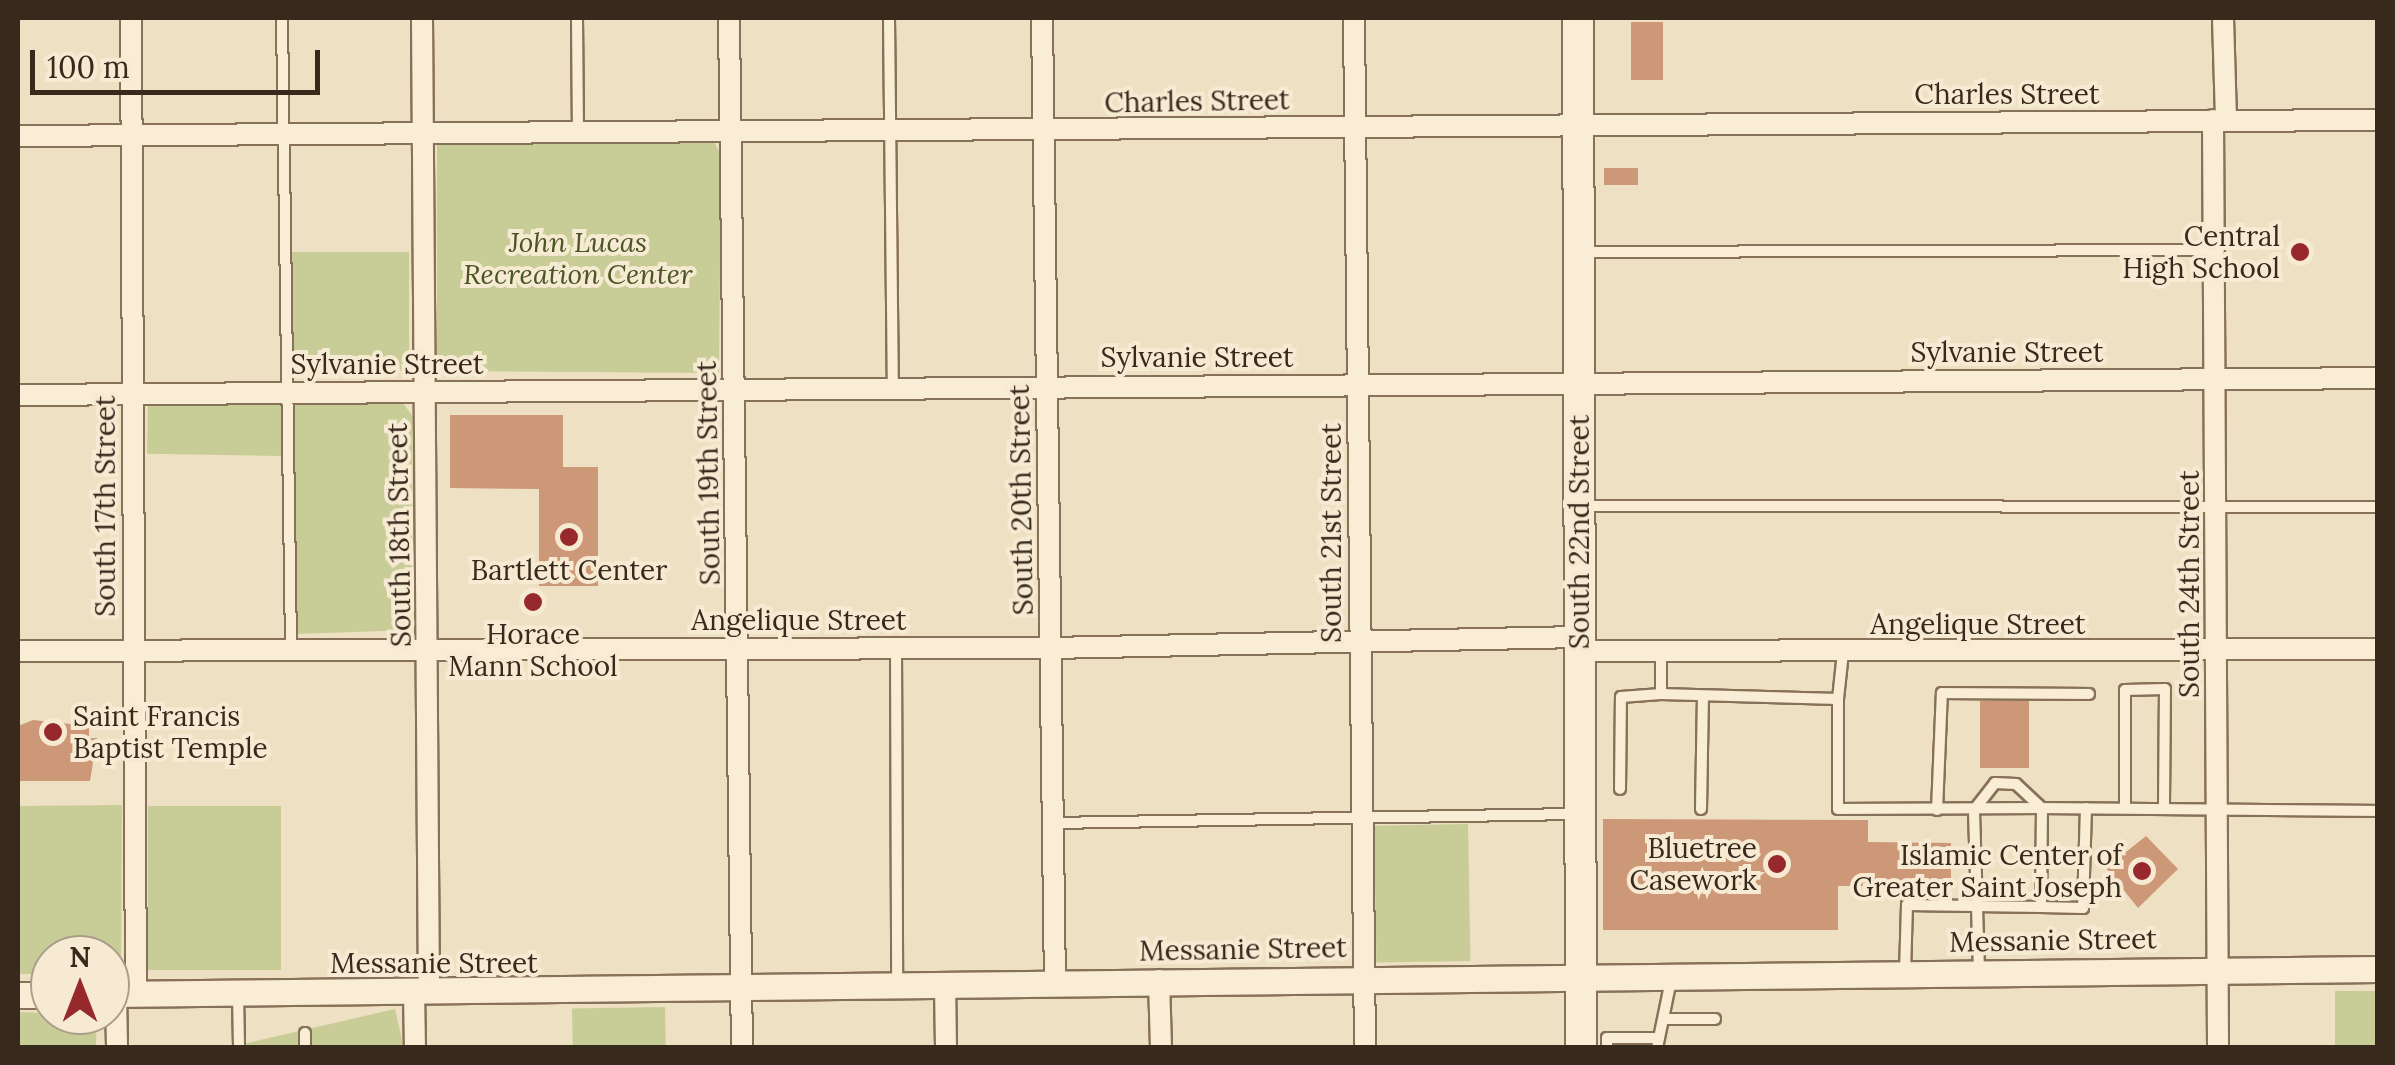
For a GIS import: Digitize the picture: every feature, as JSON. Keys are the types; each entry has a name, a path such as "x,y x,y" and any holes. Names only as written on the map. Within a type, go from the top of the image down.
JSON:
{"main road":[{"name":"South 22nd Street","path":"1578,18 1581,1048"}],"street":[{"name":"South 17th Street","path":"123,935 132,650 131,18"},
{"name":"South 18th Street","path":"415,1048 421,992 428,648 422,18"},
{"name":"South 19th Street","path":"729,18 742,1048"},
{"name":"South 20th Street","path":"1042,18 1054,982"},
{"name":"South 21st Street","path":"1354,18 1365,1048"},
{"name":"South 24th Street","path":"2218,1048 2215,650 2219,508 2215,250 2223,18"},
{"name":"Charles Street","path":"18,136 2378,120"},
{"name":"Sylvanie Street","path":"18,396 1046,385 2378,378"},
{"name":"Angelique Street","path":"18,651 1050,648 1358,641 1579,644 1661,652 2378,649"},
{"name":"Messanie Street","path":"130,994 2378,968"},
{"path":"1159,980 1162,1048"},
{"path":"945,984 946,1048"}],"lane":[{"path":"282,18 292,650"},
{"path":"576,18 578,134"},
{"path":"889,18 893,387"},
{"path":"1579,252 2215,250"},
{"path":"1579,506 2378,507"},
{"path":"896,648 897,985"},
{"path":"1661,652 1661,694"},
{"path":"1843,652 1838,699 1838,809 2378,810"},
{"path":"2125,808 2125,690 2165,689 2164,808"},
{"path":"1620,789 1621,697 1661,694 1838,699"},
{"path":"1937,810 1942,694 2089,694"},
{"path":"1701,809 1703,696"},
{"path":"1978,971 1974,810 1987,789 2006,782 2042,808"},
{"path":"2041,908 2042,808"},
{"path":"1904,972 1907,905 2083,908 2086,808"},
{"path":"1052,823 1580,814"},
{"path":"1607,1048 1607,1038 1657,1043 1666,1019 1672,974"},
{"path":"238,994 238,1048"},
{"path":"1666,1019 1715,1018"},
{"path":"305,1033 305,1048"}],"green space":[{"name":"John Lucas Recreation Center","path":"713,140 721,155 719,373 437,371 437,143"},
{"path":"292,252 409,252 409,371 292,371"},
{"path":"148,402 282,404 281,456 147,454"},
{"path":"403,403 413,417 411,630 297,634 294,405"},
{"path":"122,805 121,935 30,935 30,974 18,974 18,806"},
{"path":"148,806 281,806 281,970 148,970"},
{"path":"1468,824 1470,961 1376,963 1374,826"},
{"path":"2335,991 2377,991 2377,1047 2335,1047"},
{"path":"665,1007 666,1047 573,1048 572,1009"},
{"path":"395,1009 404,1047 399,1048 226,1048"},
{"path":"18,1012 30,1012 30,1035 96,1035 96,1048 18,1047"}],"building":[{"path":"1631,22 1663,22 1663,80 1631,80"},
{"path":"1604,168 1638,168 1638,185 1604,185"},
{"name":"Bartlett Center","path":"450,415 563,415 563,467 598,467 598,586 539,586 539,489 450,488"},
{"path":"1980,701 2029,701 2029,768 1980,768"},
{"name":"Saint Francis Baptist Temple","path":"33,720 89,726 89,738 97,738 90,781 18,781 18,726"},
{"name":"Bluetree Casework","path":"1603,819 1868,820 1868,842 1951,843 1951,886 1838,886 1838,930 1603,930"},
{"name":"Islamic Center of Greater Saint Joseph","path":"2146,836 2178,869 2138,908 2106,868"}],"place":[{"name":"Central High School","path":"2300,252"},
{"name":"Bartlett Center","path":"569,537"},
{"name":"Horace Mann School","path":"533,602"},
{"name":"Saint Francis Baptist Temple","path":"53,732"},
{"name":"Bluetree Casework","path":"1777,864"},
{"name":"Islamic Center of Greater Saint Joseph","path":"2142,871"}]}
